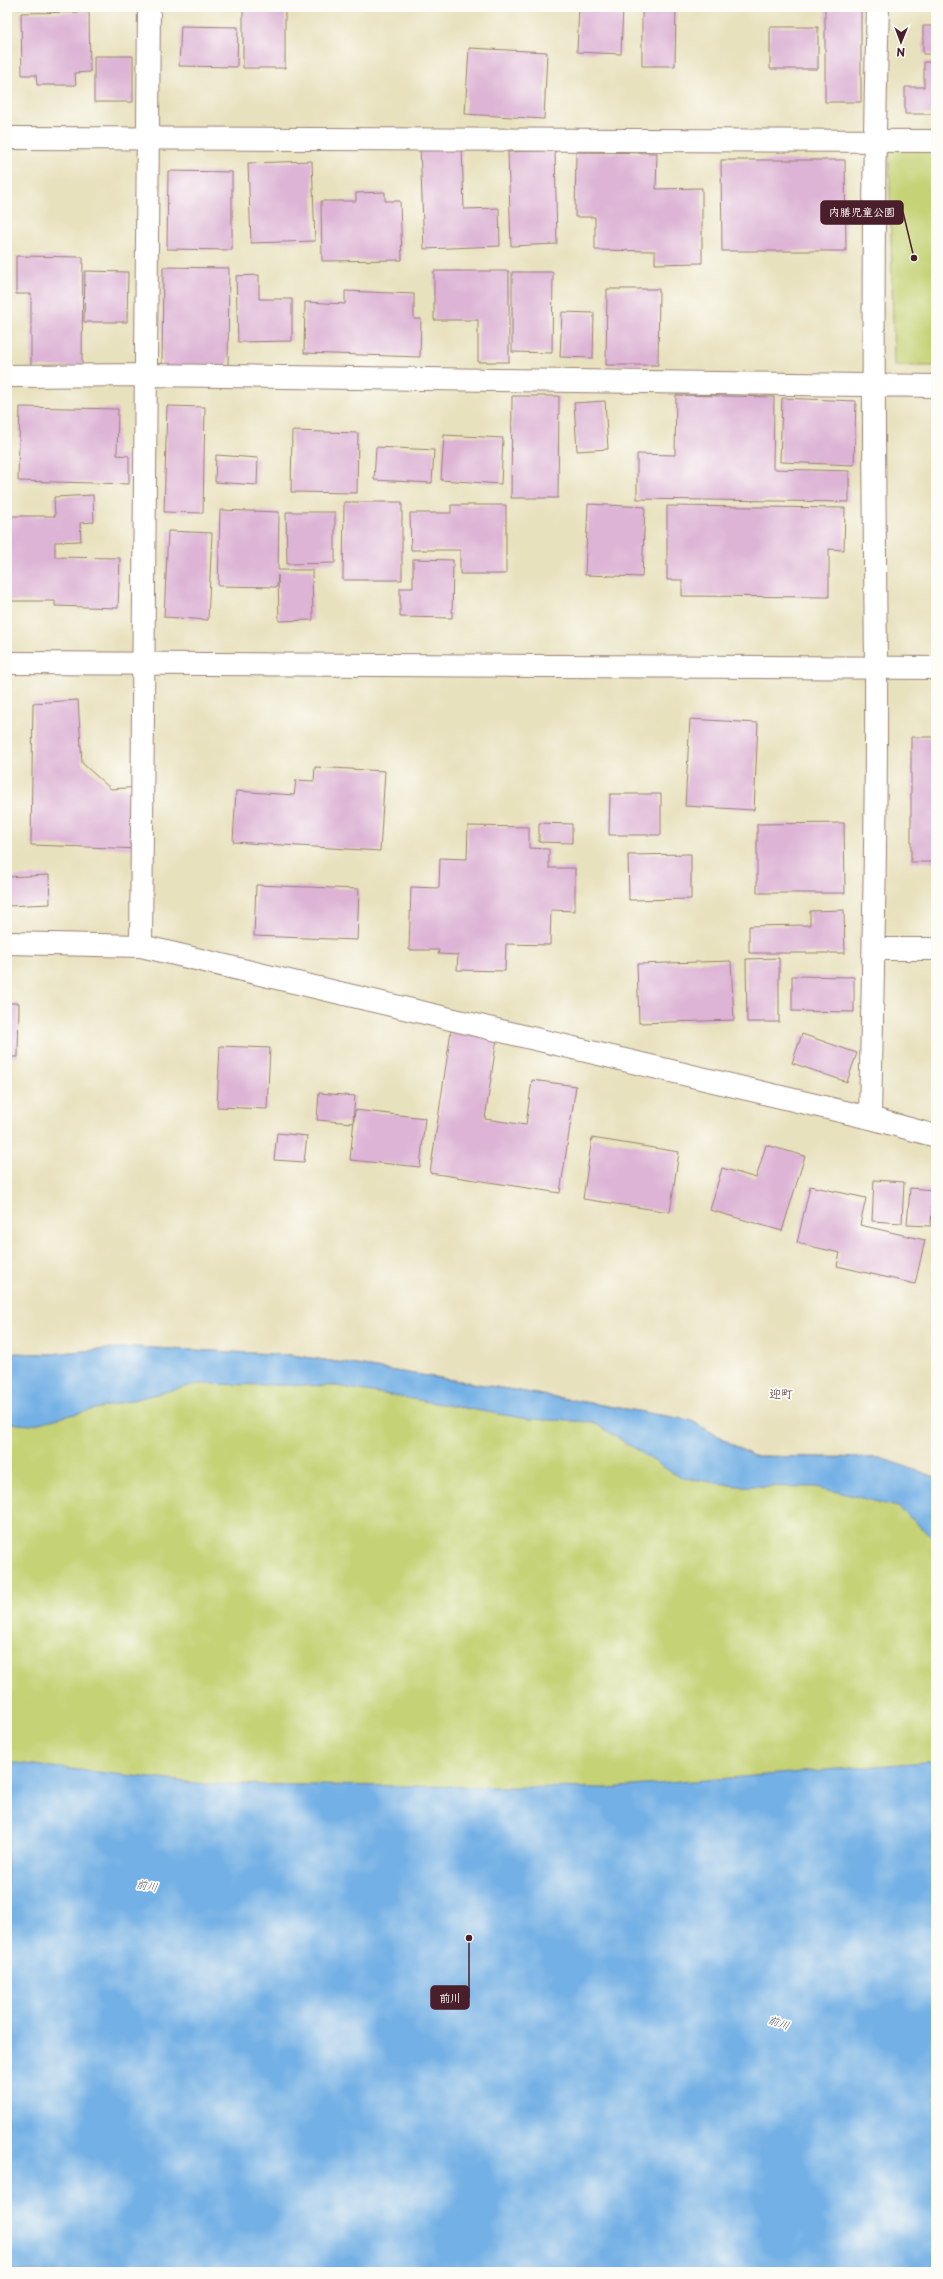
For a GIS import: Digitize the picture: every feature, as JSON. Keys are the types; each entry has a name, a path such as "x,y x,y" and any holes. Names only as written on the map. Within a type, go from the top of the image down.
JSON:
{"street":[{"path":"141,946 149,7"},
{"path":"870,1118 874,949 876,669 873,386 874,141 878,7"},
{"path":"7,138 936,141"},
{"path":"7,376 146,375 936,386"},
{"path":"7,663 876,669 936,668"},
{"path":"7,943 141,946 870,1118 936,1136"},
{"path":"874,949 936,949"}],"green space":[{"path":"936,149 936,366 894,366 889,150"},
{"path":"133,1347 292,1355 466,1382 690,1420 753,1456 880,1458 936,1477 936,2064 7,1918 7,1353 49,1354"}],"water":[{"path":"133,1347 292,1355 466,1382 690,1420 753,1456 880,1458 936,1477 936,1540 898,1507 817,1487 737,1486 679,1477 593,1422 527,1419 337,1386 197,1384 31,1425 7,1423 7,1353 49,1354"},
{"path":"936,1761 936,2272 7,2272 7,1762 206,1784 608,1788"}],"building":[{"path":"243,7 285,7 285,68 243,68"},
{"path":"579,7 623,7 621,54 577,52"},
{"path":"642,7 676,7 675,66 642,66"},
{"path":"825,7 861,7 861,102 825,102"},
{"path":"89,12 90,72 75,73 76,85 37,85 36,75 22,75 21,13"},
{"path":"181,26 238,27 237,67 179,66"},
{"path":"923,26 936,26 936,54 923,54"},
{"path":"770,27 818,27 818,69 770,69"},
{"path":"7,31 9,31 8,86 7,86"},
{"path":"469,48 547,52 544,119 465,114"},
{"path":"94,56 133,56 133,102 94,102"},
{"path":"924,62 936,62 936,114 905,114 905,87 924,87"},
{"path":"462,146 464,209 499,208 500,246 424,249 420,147"},
{"path":"555,150 557,244 511,246 508,152"},
{"path":"7,152 9,152 8,187 7,187"},
{"path":"576,152 657,153 656,189 702,188 702,263 655,264 655,251 595,250 595,217 575,217"},
{"path":"721,160 845,160 846,251 722,251"},
{"path":"312,161 315,241 251,243 248,163"},
{"path":"168,171 232,172 232,250 167,249"},
{"path":"385,192 385,201 400,201 402,260 322,261 321,201 356,201 356,193"},
{"path":"16,256 83,257 82,367 31,367 31,294 16,294"},
{"path":"163,267 229,268 228,368 162,367"},
{"path":"85,271 128,272 127,322 84,322"},
{"path":"434,271 509,271 509,362 478,362 478,320 434,320"},
{"path":"512,272 553,272 552,353 512,352"},
{"path":"259,275 259,299 292,299 292,341 238,342 236,276"},
{"path":"607,289 659,289 658,365 606,365"},
{"path":"345,291 414,294 414,319 421,319 420,357 304,353 305,302 345,304"},
{"path":"562,312 594,313 593,358 560,357"},
{"path":"676,395 774,397 773,469 849,471 849,502 637,499 637,454 675,455"},
{"path":"512,396 559,396 558,498 511,498"},
{"path":"782,398 856,401 854,465 780,462"},
{"path":"605,401 608,449 577,451 574,403"},
{"path":"167,406 205,407 203,513 164,512"},
{"path":"20,407 118,409 117,455 129,456 129,484 18,481"},
{"path":"292,431 358,433 357,493 291,492"},
{"path":"444,435 503,438 501,484 441,480"},
{"path":"376,447 434,450 432,483 374,480"},
{"path":"216,455 258,458 257,485 215,482"},
{"path":"93,495 94,522 80,523 81,541 55,542 55,557 120,558 118,608 55,606 55,601 7,601 7,516 55,516 54,497"},
{"path":"344,502 402,502 402,580 343,580"},
{"path":"588,504 645,507 642,577 585,575"},
{"path":"451,505 506,505 506,574 460,574 460,550 411,550 410,513 451,513"},
{"path":"667,506 845,508 844,550 829,549 829,597 682,596 682,580 667,580"},
{"path":"220,510 279,512 278,570 312,570 313,620 279,621 278,575 277,587 218,586"},
{"path":"286,512 335,512 335,563 287,564"},
{"path":"168,531 212,533 208,620 164,617"},
{"path":"413,559 453,560 452,618 400,617 400,588 413,588"},
{"path":"78,700 82,763 111,789 142,787 142,849 31,845 33,703"},
{"path":"690,719 758,723 754,810 685,806"},
{"path":"911,737 936,737 936,862 911,862"},
{"path":"315,767 385,771 380,851 233,842 236,791 294,795 296,780 314,781"},
{"path":"610,794 661,794 661,835 609,835"},
{"path":"539,823 572,824 572,843 539,842"},
{"path":"844,823 845,893 757,893 757,824"},
{"path":"468,826 529,827 529,848 549,849 549,868 575,868 575,911 551,910 550,945 506,944 505,971 457,970 458,955 438,954 439,950 409,950 411,887 439,888 440,858 467,859"},
{"path":"691,854 691,899 629,900 628,855"},
{"path":"49,875 50,904 7,906 7,877"},
{"path":"256,885 359,889 357,940 254,936"},
{"path":"844,910 845,953 749,953 749,926 810,925 810,911"},
{"path":"779,958 779,1022 747,1022 746,959"},
{"path":"731,961 734,1020 639,1023 637,964"},
{"path":"792,976 854,977 854,1012 792,1011"},
{"path":"7,1003 19,1003 18,1057 7,1057"},
{"path":"452,1024 498,1031 485,1119 526,1125 532,1080 576,1086 560,1193 430,1173"},
{"path":"802,1034 857,1053 847,1082 792,1063"},
{"path":"220,1046 270,1048 267,1109 217,1107"},
{"path":"319,1093 355,1096 353,1123 317,1120"},
{"path":"355,1110 425,1118 420,1167 350,1160"},
{"path":"277,1133 307,1136 304,1162 274,1160"},
{"path":"592,1138 679,1152 670,1212 583,1199"},
{"path":"766,1145 805,1156 782,1231 710,1210 722,1168 756,1178"},
{"path":"874,1180 904,1182 902,1223 872,1221"},
{"path":"810,1186 866,1198 860,1225 925,1240 915,1284 837,1266 840,1253 797,1243"},
{"path":"910,1188 933,1190 931,1226 907,1225"},
{"path":"935,1258 936,1292 933,1292"}],"place":[{"name":"内膳児童公園","path":"914,258"},
{"name":"前川","path":"469,1938"}],"district":[{"name":"迎町","path":"781,1393"}]}
